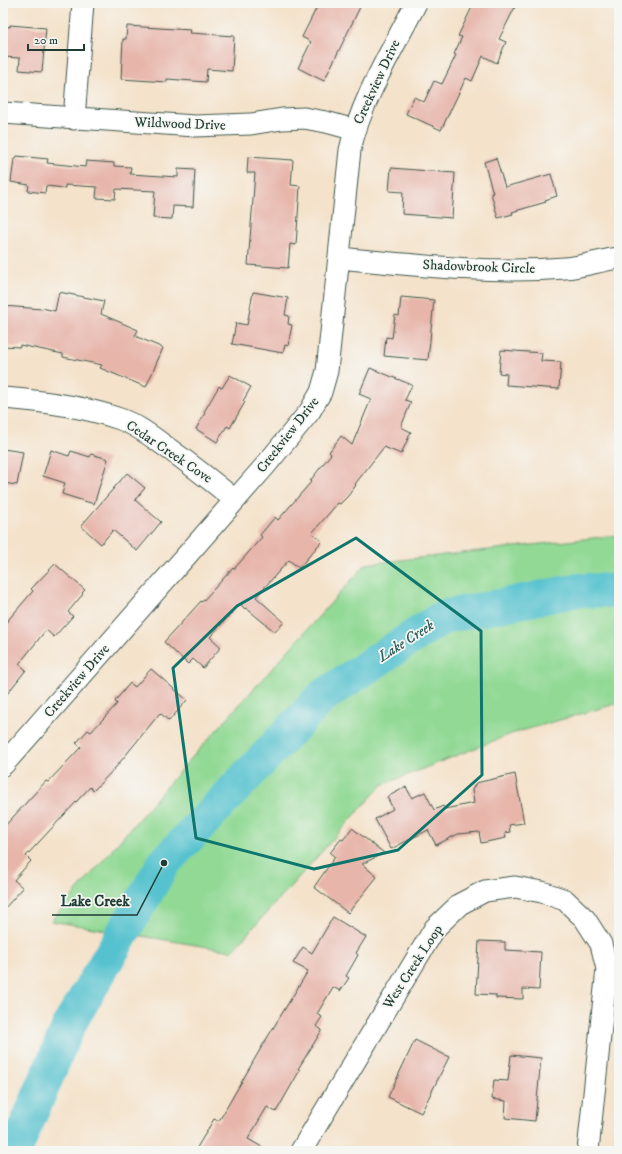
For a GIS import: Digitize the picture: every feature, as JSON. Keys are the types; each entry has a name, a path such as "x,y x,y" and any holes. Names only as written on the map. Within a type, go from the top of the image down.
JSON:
{"street":[{"path":"74,119 83,3"},
{"name":"Creekview Drive","path":"3,765 265,466 310,411 321,392 327,371 350,150 363,107 416,3"},
{"name":"Wildwood Drive","path":"3,114 209,126 251,124 282,118 304,118 355,130"},
{"name":"Shadowbrook Circle","path":"339,258 502,271 566,268 619,258"},
{"name":"Cedar Creek Cove","path":"3,398 66,405 121,420 149,435 206,475 235,500"},
{"name":"West Creek Loop","path":"301,1151 435,928 460,904 485,891 515,887 542,892 565,900 585,919 601,944 607,969 588,1151"}],"highlighted area":[{"path":"356,538 481,631 482,775 398,850 314,869 196,838 173,668 237,606"}],"green space":[{"path":"619,535 619,703 511,734 382,785 232,951 51,921 178,773 366,564"}],"building":[{"path":"319,3 362,3 324,81 298,68 311,42 302,37"},
{"path":"474,3 517,3 499,39 506,42 497,63 483,56 472,81 466,78 441,130 406,114 414,97 424,102 434,81 442,84 456,55 454,54 462,37 458,36"},
{"path":"10,25 46,28 42,72 19,70 20,58 3,57 3,26 10,27"},
{"path":"127,26 191,30 190,33 234,36 232,71 207,69 206,82 167,79 167,82 121,79 123,39 126,39"},
{"path":"17,156 48,159 47,163 85,167 86,161 114,163 114,166 131,167 130,174 178,177 178,169 195,170 193,207 173,206 172,219 153,218 155,191 116,189 115,199 96,198 97,187 65,185 65,188 46,186 45,193 28,191 29,185 11,182 14,159 16,159"},
{"path":"248,157 293,160 291,185 300,186 296,245 290,244 288,268 248,265 255,173 247,173"},
{"path":"496,158 505,187 551,174 557,196 545,200 546,202 512,212 513,214 498,218 491,193 493,193 484,162"},
{"path":"391,168 455,173 452,218 402,214 403,192 389,191"},
{"path":"59,292 104,301 101,314 138,330 135,336 163,348 146,387 100,368 102,365 63,357 63,354 20,345 20,347 3,346 3,306 42,308 55,311"},
{"path":"253,292 288,298 285,315 289,316 288,324 292,325 288,346 285,345 283,353 232,344 236,323 247,325"},
{"path":"401,297 434,300 428,360 384,356 386,337 392,338 395,315 399,316"},
{"path":"501,350 542,353 541,361 561,362 559,389 506,385 507,374 499,373"},
{"path":"370,368 412,385 405,400 411,402 401,427 411,432 401,454 384,447 355,484 356,485 348,496 340,504 338,503 312,533 322,541 299,568 289,560 256,597 284,622 275,632 240,604 210,637 221,647 203,668 193,659 188,664 164,642 201,601 202,602 233,568 234,569 262,537 260,535 275,517 278,520 311,482 310,481 331,454 329,452 341,436 352,445 371,399 359,394"},
{"path":"230,375 251,387 243,401 245,402 230,428 227,426 217,442 196,429 219,386 222,388"},
{"path":"3,449 23,452 17,485 3,483"},
{"path":"51,450 69,456 71,451 90,457 91,454 108,459 94,504 62,494 65,483 43,476"},
{"path":"127,473 145,488 135,500 161,522 137,551 113,530 101,544 81,526"},
{"path":"55,564 85,590 68,612 73,616 54,637 46,630 19,664 26,670 3,699 3,626 33,591 31,589"},
{"path":"151,669 187,700 169,721 160,713 116,767 93,791 90,787 26,856 31,861 14,880 23,888 3,910 3,828 46,781 48,782 81,747 76,743 88,730 91,732 117,704 115,701 130,683 135,687"},
{"path":"515,774 524,823 509,825 510,832 505,833 506,838 481,843 479,832 458,834 436,845 428,830 391,849 375,819 393,809 387,797 406,787 412,798 425,792 434,810 443,806 445,809 474,803 472,790 476,783"},
{"path":"352,828 384,853 362,864 377,877 348,913 314,887 335,857 330,853"},
{"path":"333,917 366,937 356,953 358,955 346,976 349,978 340,991 333,987 317,1014 322,1017 316,1026 322,1030 298,1069 300,1070 276,1112 267,1107 248,1139 269,1151 195,1151 214,1119 219,1121 308,971 293,963 303,947 312,953"},
{"path":"479,941 505,942 505,950 541,952 539,990 523,989 523,999 496,998 496,995 476,994"},
{"path":"415,1040 449,1057 421,1113 388,1097"},
{"path":"511,1055 541,1058 535,1121 505,1118 506,1101 492,1099 494,1080 508,1081"}],"waterway":[{"name":"Lake Creek","path":"15,1151 70,1023 164,863 323,696 443,617 579,590 619,591"}],"place":[{"name":"Lake Creek","path":"164,863"}]}
